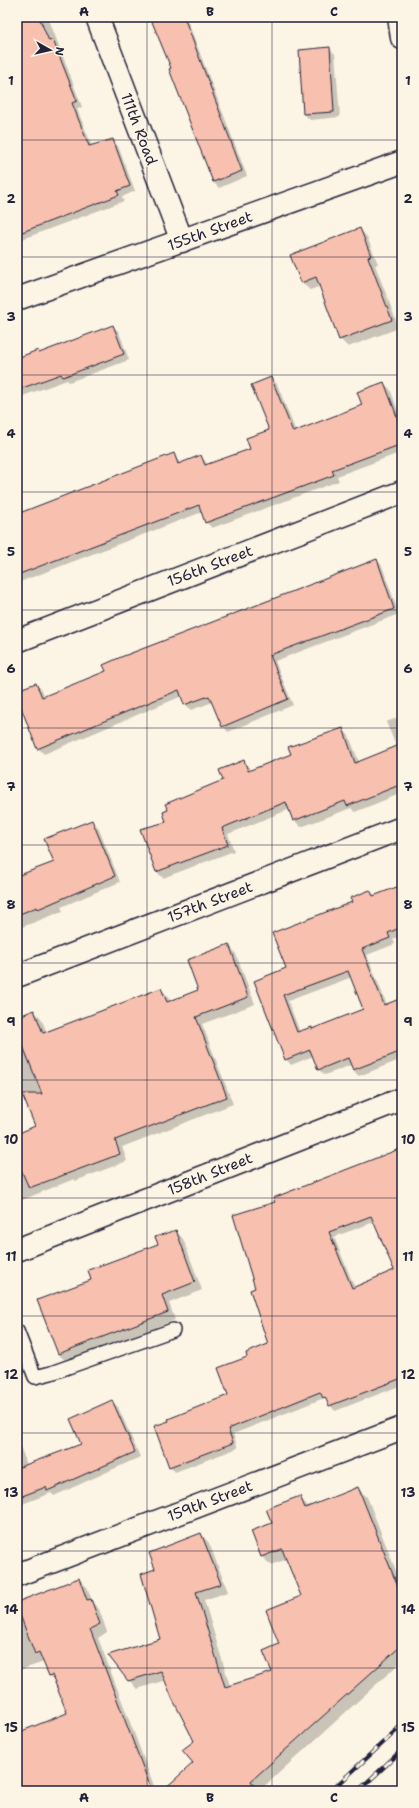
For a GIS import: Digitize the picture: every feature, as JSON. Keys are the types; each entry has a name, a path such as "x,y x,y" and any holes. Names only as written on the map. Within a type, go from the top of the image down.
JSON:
{"street":[{"name":"111th Road","path":"97,17 182,241"},
{"path":"399,17 402,38"},
{"name":"155th Street","path":"17,299 402,162"},
{"name":"156th Street","path":"17,641 402,492"},
{"name":"157th Street","path":"17,976 402,828"},
{"name":"158th Street","path":"17,1250 402,1099"},
{"name":"159th Street","path":"17,1575 402,1428"}],"lane":[{"path":"17,1331 35,1377 51,1373 172,1330"}],"building":[{"path":"17,17 39,17 49,41 53,40 77,101 72,103 89,146 113,139 130,186 117,191 119,195 17,234"},
{"path":"150,17 184,17 242,171 213,182 169,69 171,68"},
{"path":"330,47 334,112 303,114 299,50"},
{"path":"360,228 371,256 368,257 392,320 339,340 316,277 301,283 290,255"},
{"path":"113,325 124,354 63,377 61,374 17,390 17,358 38,350 39,353"},
{"path":"271,377 293,432 362,405 357,392 384,382 402,430 402,444 332,470 334,475 205,523 199,505 17,575 17,514 174,453 178,464 201,455 205,465 250,449 246,438 269,430 251,385"},
{"path":"377,559 394,609 270,655 288,699 222,727 209,696 184,705 179,690 37,749 17,697 17,690 36,683 42,697 106,671 103,665 121,657"},
{"path":"343,728 355,763 402,744 402,784 347,806 345,801 293,821 286,802 222,828 228,845 156,872 140,829 166,822 163,812 168,810 165,804 223,780 219,770 244,760 248,771 291,754 288,747"},
{"path":"92,820 115,876 38,909 37,907 17,915 17,876 54,862 44,839"},
{"path":"402,885 402,927 388,933 390,938 362,949 384,1005 402,998 402,1051 353,1070 348,1058 318,1070 310,1050 285,1060 254,981 286,968 272,933 352,902 350,898 370,890 373,896","holes":["348,971 363,1009 312,1029 312,1027 297,1032 283,995"]},
{"path":"229,944 248,997 196,1017 227,1097 115,1140 120,1154 29,1188 17,1160 17,1134 35,1126 22,1094 42,1094 17,1031 17,1017 34,1010 43,1033 161,988 167,1002 198,990 187,960"},
{"path":"402,1148 402,1378 329,1406 325,1397 323,1398 320,1392 228,1429 233,1443 169,1467 154,1426 228,1395 218,1368 247,1357 246,1353 268,1344 250,1290 255,1288 233,1215 275,1202 273,1198","holes":["371,1216 394,1270 352,1288 329,1232"]},
{"path":"176,1230 195,1282 162,1295 168,1312 58,1354 37,1300 91,1280 88,1270 158,1244 155,1237"},
{"path":"112,1400 135,1452 47,1491 46,1487 17,1498 17,1468 81,1444 70,1419"},
{"path":"358,1487 402,1597 402,1645 251,1781 258,1791 162,1791 193,1763 182,1750 194,1741 172,1698 161,1671 128,1681 108,1655 160,1639 141,1574 155,1569 149,1553 201,1533 221,1584 196,1592 225,1687 272,1672 263,1651 279,1644 266,1610 301,1596 282,1549 261,1557 251,1531 272,1523 266,1509 300,1496 305,1508"},
{"path":"79,1578 87,1600 91,1599 100,1624 90,1629 152,1791 17,1791 17,1733 67,1713 52,1675 49,1676 39,1652 35,1654 17,1607 17,1602"}],"railway":[{"path":"331,1791 402,1725"},
{"path":"358,1791 402,1750"}]}
